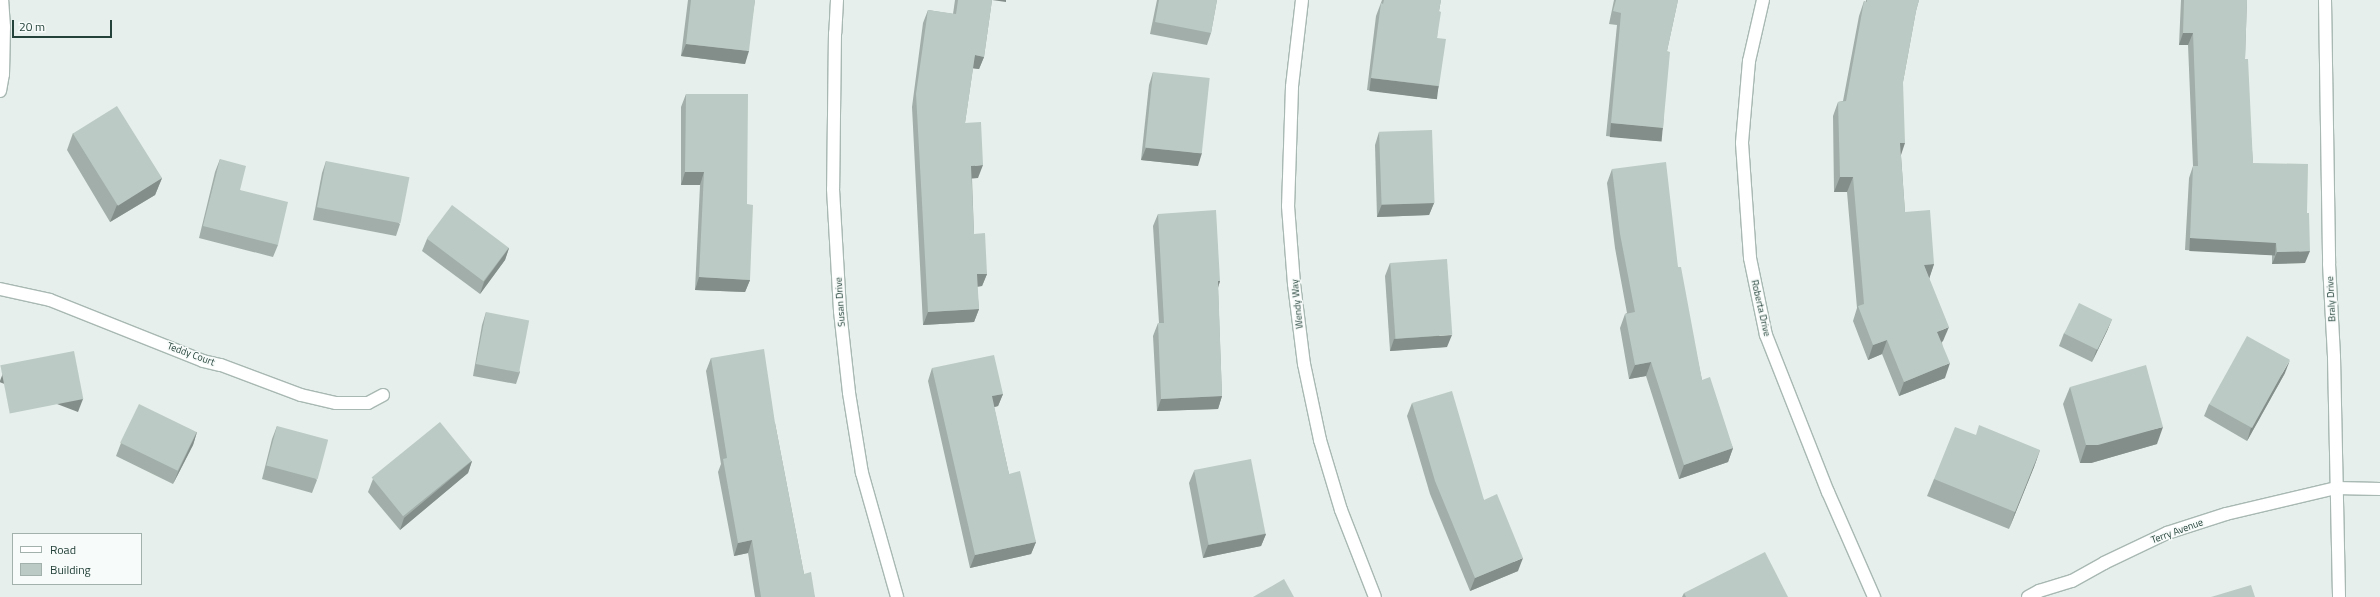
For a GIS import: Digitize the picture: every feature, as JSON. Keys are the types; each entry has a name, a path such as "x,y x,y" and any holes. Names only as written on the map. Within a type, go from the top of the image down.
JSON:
{"street":[{"path":"0,91 3,74 4,27 2,0"},
{"name":"Susan Drive","path":"837,0 834,33 833,189 840,311 849,393 862,473 897,597"},
{"name":"Wendy Way","path":"1302,0 1292,87 1288,198 1294,284 1304,364 1320,440 1341,510 1375,597"},
{"name":"Roberta Drive","path":"1764,0 1749,61 1742,143 1750,258 1766,335 1828,492 1874,597"},
{"name":"Braly Drive","path":"2325,0 2325,98 2339,597"},
{"name":"Teddy Court","path":"0,289 50,300 203,361 221,365 301,394 344,403 368,403 383,395"},
{"name":"Terry Avenue","path":"2028,597 2039,591 2072,581 2104,563 2167,533 2226,514 2336,488 2380,489"}],"building":[{"path":"691,0 755,0 749,51 686,44"},
{"path":"958,0 992,0 984,57 975,55 965,123 981,122 983,165 971,166 974,234 985,233 987,274 977,274 979,309 928,312 916,94 928,10 956,14"},
{"path":"1159,0 1217,0 1211,33 1155,22"},
{"path":"1384,0 1441,0 1439,11 1441,12 1437,38 1446,39 1439,86 1371,78 1381,3 1383,4"},
{"path":"1616,0 1678,0 1667,51 1670,52 1663,128 1611,123 1621,13 1613,11"},
{"path":"1867,0 1919,0 1903,82 1905,143 1900,143 1905,212 1930,210 1934,264 1924,265 1949,327 1937,332 1950,363 1904,382 1887,340 1873,345 1858,306 1864,304 1853,177 1840,177 1838,102 1846,101 1864,1 1867,2"},
{"path":"2184,0 2247,0 2245,59 2248,59 2253,163 2308,164 2307,213 2309,213 2310,251 2277,252 2276,243 2190,238 2193,166 2198,166 2193,33 2183,33"},
{"path":"1153,72 1210,78 1202,154 1145,148"},
{"path":"686,94 748,94 747,204 753,205 750,280 699,277 704,172 685,172"},
{"path":"117,106 162,178 118,206 73,134"},
{"path":"1432,130 1435,203 1382,205 1379,132"},
{"path":"220,159 246,166 240,190 288,202 278,245 203,226"},
{"path":"326,161 409,177 400,223 317,207"},
{"path":"1666,162 1678,267 1681,267 1702,380 1710,377 1733,448 1684,465 1651,362 1635,365 1625,314 1635,312 1620,234 1612,169"},
{"path":"452,205 509,248 483,281 427,239"},
{"path":"1216,210 1220,281 1218,281 1222,396 1161,399 1158,323 1164,323 1158,214"},
{"path":"1447,259 1452,335 1395,339 1390,263"},
{"path":"2079,303 2112,319 2097,350 2064,334"},
{"path":"486,312 529,320 519,372 476,364"},
{"path":"2247,336 2290,360 2252,428 2209,404"},
{"path":"764,349 775,423 804,574 811,572 815,597 761,597 752,540 738,543 723,459 727,458 711,358"},
{"path":"74,351 83,399 10,413 0,365"},
{"path":"994,355 1003,394 992,396 1009,474 1020,471 1036,542 975,555 932,368"},
{"path":"2146,365 2163,427 2098,445 2086,445 2070,387"},
{"path":"1452,391 1484,500 1497,494 1523,558 1475,578 1435,481 1412,403"},
{"path":"139,404 197,432 178,471 120,443"},
{"path":"440,422 471,461 403,516 372,477"},
{"path":"1979,425 2040,450 2015,512 1934,479 1955,427 1976,435"},
{"path":"277,426 328,440 318,479 266,466"},
{"path":"1251,459 1266,534 1209,545 1194,470"},
{"path":"1765,552 1788,597 1686,597 1684,593"},
{"path":"1284,579 1294,597 1253,597"},
{"path":"2251,585 2255,597 2211,597"}]}
